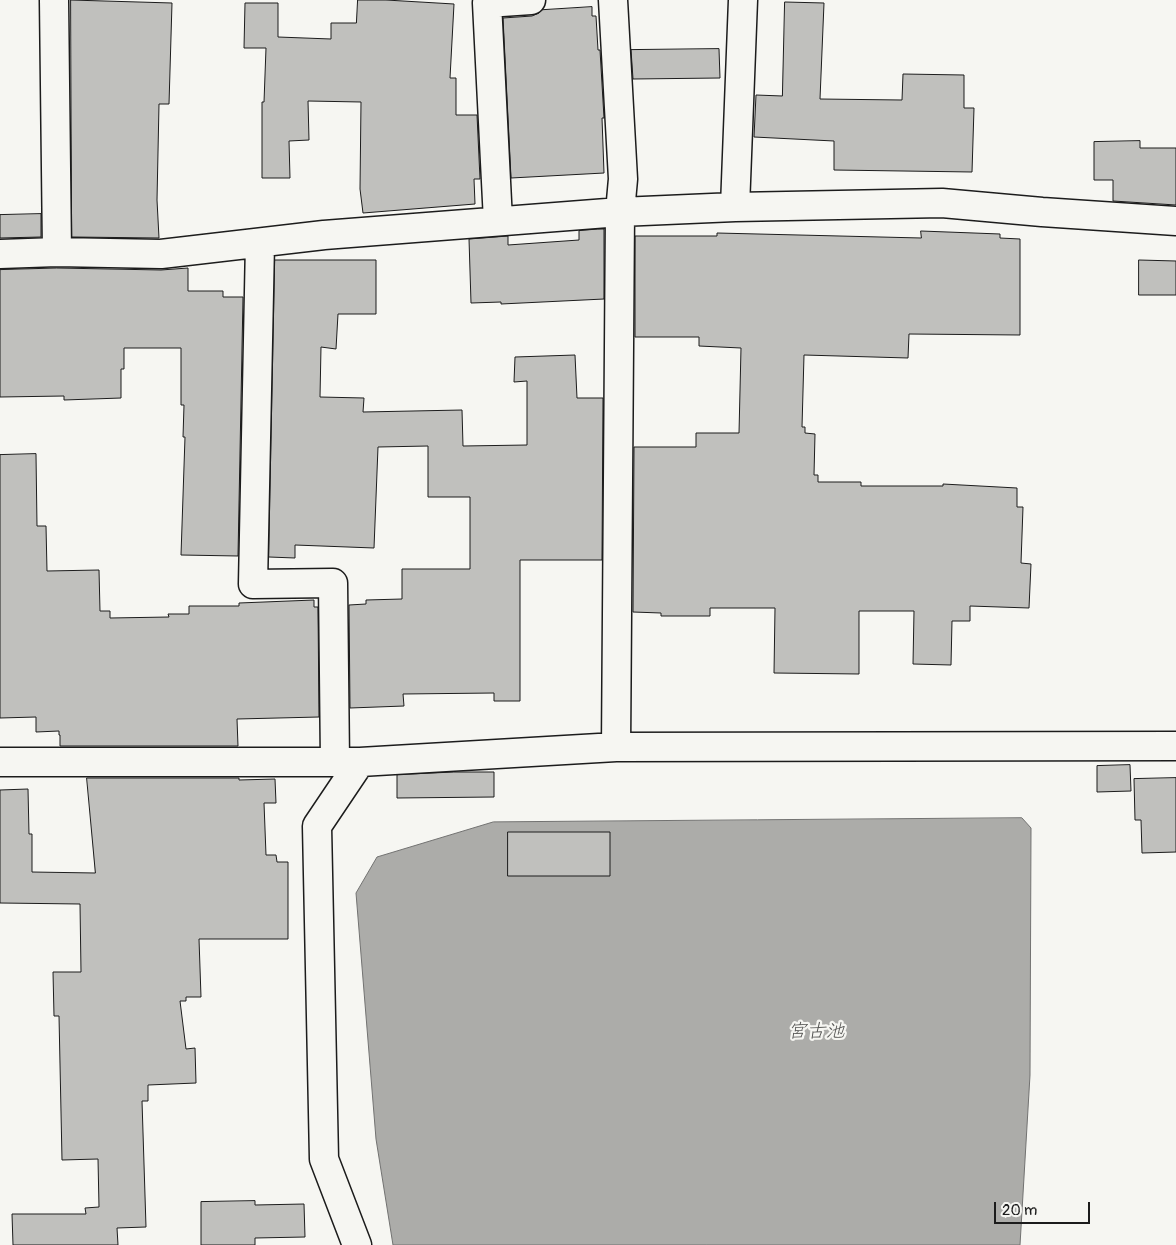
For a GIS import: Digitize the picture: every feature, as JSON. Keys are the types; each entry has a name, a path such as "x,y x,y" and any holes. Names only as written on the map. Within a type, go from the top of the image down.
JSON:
{"street":[{"path":"54,0 57,252"},
{"path":"498,221 487,4 531,0"},
{"path":"613,0 623,179 620,212 616,747"},
{"path":"735,207 743,0"},
{"path":"0,254 57,252 161,254 324,235 620,212 735,207 942,203 1176,221"},
{"path":"260,243 253,584 333,583 348,762 317,826 324,1159 357,1245"},
{"path":"0,762 348,762 616,747 1176,746"}],"water":[{"name":"宮古池","path":"1022,818 1031,828 1030,1075 1020,1245 393,1245 376,1139 356,893 377,857 493,822"}],"building":[{"path":"71,0 172,3 169,104 159,104 157,200 159,238 72,237"},
{"path":"358,0 454,4 450,78 456,78 456,115 477,115 480,179 474,179 475,204 363,213 360,189 361,102 308,101 309,140 289,141 290,178 262,178 262,102 264,102 266,48 244,48 245,3 278,3 278,37 331,39 331,23 356,23"},
{"path":"785,2 824,3 820,99 902,100 903,74 964,75 964,108 974,108 972,172 834,170 834,141 754,137 756,95 782,96"},
{"path":"592,7 592,16 596,16 598,50 600,50 604,118 602,118 604,173 511,178 503,18 532,16 542,10"},
{"path":"719,49 720,78 633,79 631,50"},
{"path":"1140,141 1140,148 1176,148 1176,205 1113,201 1113,180 1094,180 1094,142"},
{"path":"41,214 41,237 0,238 0,215"},
{"path":"604,229 604,299 501,304 501,302 471,303 469,239 508,236 508,245 579,240 579,231"},
{"path":"921,231 1000,234 1000,238 1020,239 1020,335 909,334 908,358 804,355 802,427 805,427 805,433 815,434 814,475 818,475 818,482 861,482 861,486 943,486 943,484 1017,488 1017,507 1023,507 1021,563 1031,564 1029,608 970,606 970,621 952,621 951,665 913,664 914,611 859,611 859,674 774,673 775,608 710,608 710,616 661,616 661,613 633,612 634,447 696,447 696,433 739,433 741,348 699,346 699,337 635,337 635,236 717,236 717,233 921,238"},
{"path":"275,260 376,260 376,314 338,314 336,349 321,347 320,397 364,398 363,412 462,410 463,446 527,445 527,381 514,382 515,357 575,355 577,398 603,398 602,560 520,560 520,701 494,701 494,693 403,694 404,706 350,708 349,605 366,604 366,600 402,599 402,569 470,569 470,497 428,497 428,446 378,447 374,548 295,545 295,558 269,557"},
{"path":"1139,260 1176,261 1176,295 1139,295"},
{"path":"57,268 161,270 188,268 188,291 223,291 223,297 243,297 238,556 181,555 185,437 183,437 184,405 181,405 181,348 124,348 124,369 121,369 121,398 64,400 64,396 0,397 0,270"},
{"path":"36,454 37,526 46,526 47,571 99,570 100,611 110,611 110,618 169,617 168,614 189,614 189,606 239,606 239,603 314,600 314,607 318,607 319,717 237,719 238,746 60,746 59,731 36,732 36,717 0,718 0,455"},
{"path":"1130,765 1131,791 1097,792 1097,766"},
{"path":"494,772 494,797 397,798 397,775"},
{"path":"87,778 275,779 276,803 264,803 266,855 276,855 277,862 288,862 288,939 199,939 201,997 186,997 186,1001 180,1001 186,1049 195,1048 196,1083 148,1085 148,1101 142,1101 146,1227 117,1228 118,1245 13,1245 12,1214 86,1214 85,1208 99,1207 98,1159 62,1160 59,1016 54,1016 53,972 81,972 80,904 0,903 0,790 28,789 29,834 32,834 32,872 95,873"},
{"path":"1176,778 1176,852 1142,853 1141,820 1135,820 1134,779"},
{"path":"508,832 610,832 610,876 508,876"},
{"path":"255,1201 255,1205 304,1204 305,1237 255,1238 255,1245 201,1245 201,1202"}]}
